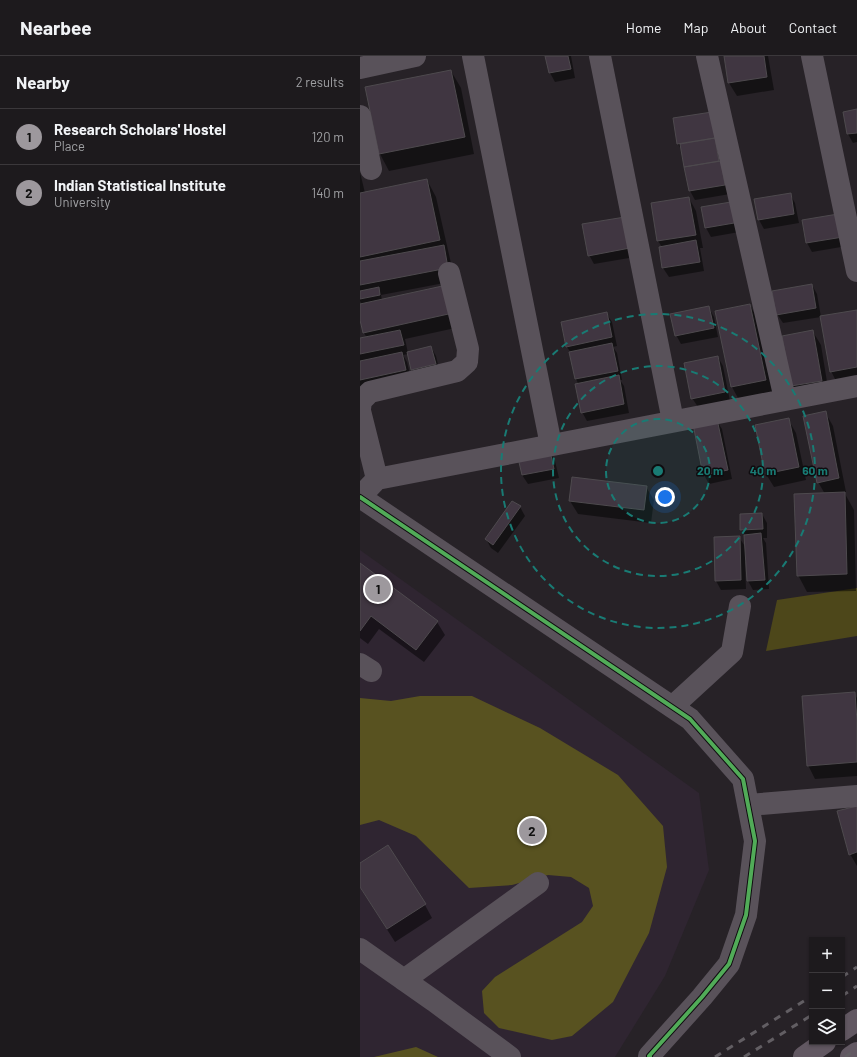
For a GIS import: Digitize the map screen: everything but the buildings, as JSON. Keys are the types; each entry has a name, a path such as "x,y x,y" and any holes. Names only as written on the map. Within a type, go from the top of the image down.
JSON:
{"highway":[{"path":"845,1028 857,1020"},
{"path":"804,1057 821,1045"},
{"path":"851,1057 857,1053"}],"street":[{"path":"360,68 415,56"},
{"path":"473,56 551,445"},
{"path":"600,56 673,421"},
{"path":"707,56 785,400"},
{"path":"812,56 857,271"},
{"path":"360,116 372,169"},
{"path":"377,479 360,410 361,401 370,392 457,372 467,362 468,349 449,273"},
{"path":"649,1057 729,964 746,915 755,841 743,779 690,719 360,497 377,479 857,386"},
{"path":"672,707 732,652 740,606"},
{"path":"748,805 857,796"},
{"path":"404,980 538,883"},
{"path":"360,949 510,1057"}],"shaded area":[{"path":"360,550 699,793 709,870 665,976 615,1057 360,1057"},
{"path":"857,588 857,636 766,651 777,600"},
{"path":"420,696 472,696 540,728 618,775 663,826 667,867 649,933 613,1002 572,1036 552,1040 499,1028 484,1013 482,991 495,977 582,922 593,906 589,888 571,877 548,875 512,885 469,888 416,836 379,820 360,825 360,698 391,701"},
{"path":"416,1047 438,1057 374,1057"}],"railway":[{"path":"845,975 857,967"},
{"path":"845,994 857,986"},
{"path":"715,1057 809,998"},
{"path":"744,1057 809,1017"},
{"path":"845,1057 857,1049"}],"cycle path":[{"path":"360,497 690,719 743,779 755,841 746,915 729,964 702,997 649,1056 650,1057"}],"place":[{"name":"Research Scholars' Hostel","path":"378,589"},
{"name":"Indian Statistical Institute","path":"532,831"}]}
